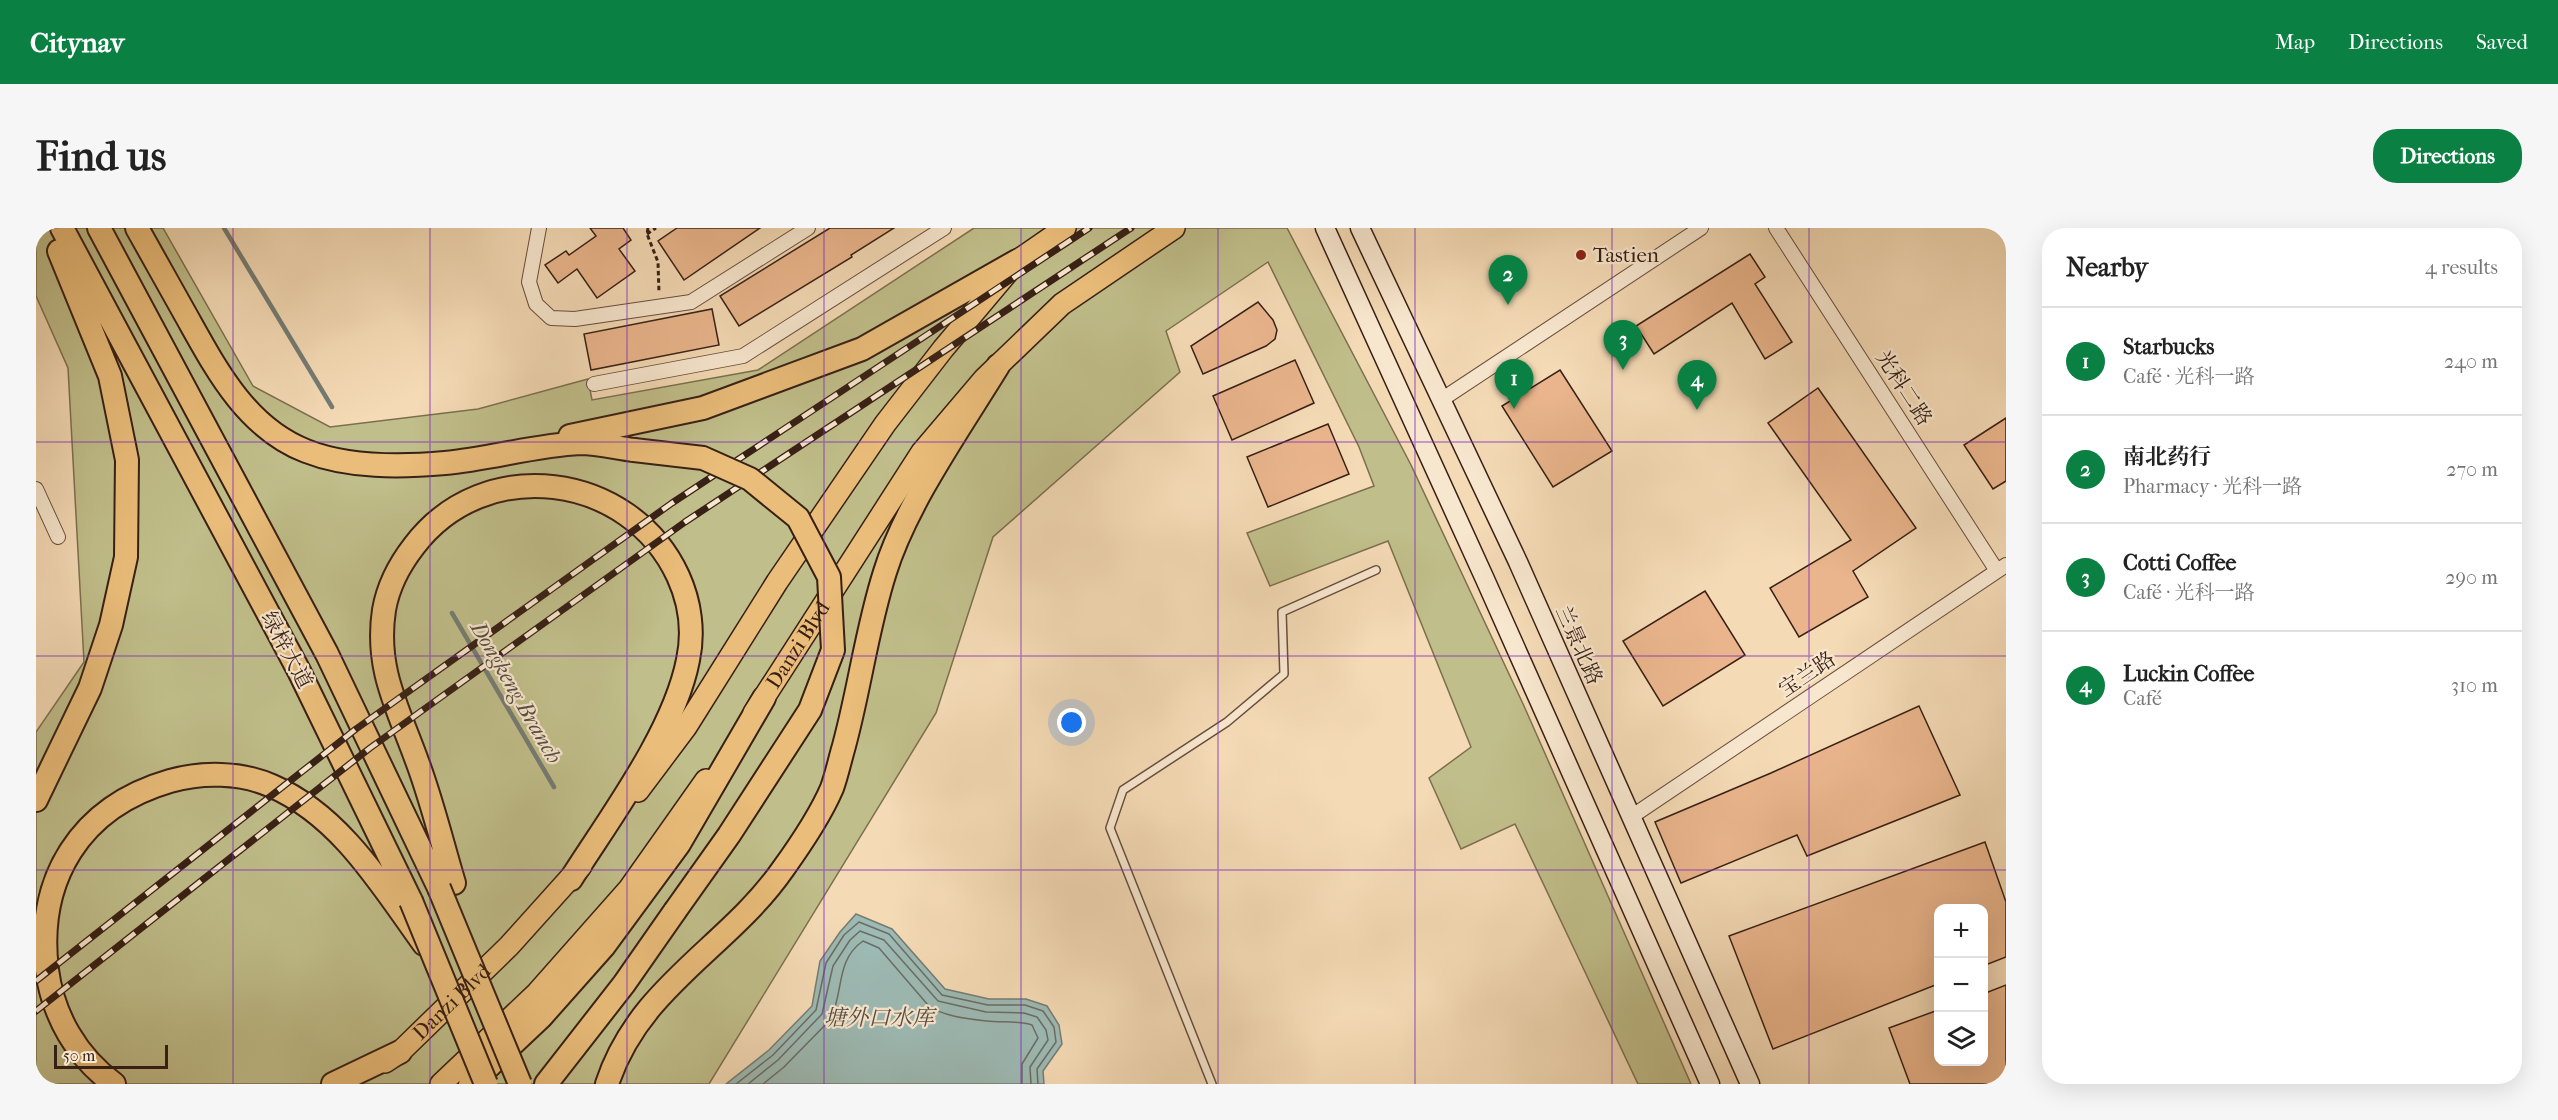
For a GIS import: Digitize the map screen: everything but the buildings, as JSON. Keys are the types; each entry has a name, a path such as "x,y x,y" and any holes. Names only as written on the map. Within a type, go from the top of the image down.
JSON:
{"highway":[{"path":"36,800 90,688 111,625 126,557 127,460 110,376 49,228"},
{"name":"绿梓大道","path":"62,228 299,671 404,904 438,964 486,1084"},
{"name":"绿梓大道","path":"99,228 327,654 446,886 482,992 520,1084"},
{"path":"137,228 234,395 252,415 276,434 305,451 337,460 371,465 445,463 581,443 703,458 750,479 798,518 829,577 833,650 810,710 729,835 624,984 546,1084"},
{"path":"445,463 703,408 862,349 1017,261"},
{"path":"607,1084 619,1053 638,1021 663,991 752,905 782,872 805,838 832,787 851,722 885,572 910,513 998,366"},
{"path":"446,886 418,762 398,716 386,676 382,638 385,608 392,583 405,557 439,519 461,504 487,493 540,486 588,494 612,504 638,520 657,540 672,562 684,588 692,637 682,687 670,714 652,749 572,879"},
{"path":"470,1084 542,1017 604,946 679,844 764,698"},
{"path":"114,1084 78,1050 60,1020 49,987 44,948 45,912 54,880 70,851 91,824 121,801 152,786 189,776 227,775 271,786 310,809 341,836 404,904"},
{"path":"333,1084 400,1052"}],"main road":[{"name":"Danzi Blvd","path":"354,1084 400,1052 509,946 572,879 686,727 777,582 885,424 943,349 1017,261 1065,228"},
{"name":"Danzi Blvd","path":"441,1084 537,993 629,889 764,698 922,452 998,366 1062,304 1174,228"},
{"path":"1325,228 1484,577 1710,1084"},
{"name":"兰景北路","path":"1360,228 1518,562 1750,1084"}],"street":[{"path":"539,228 529,282 536,304 550,318 575,319 691,302 808,228"},
{"path":"594,384 743,356 944,228"},
{"path":"1441,400 1701,228"},
{"name":"光科二路","path":"1776,228 2002,568"},
{"path":"36,489 58,537"},
{"name":"宝兰路","path":"1631,817 2002,568"}],"lane":[{"path":"1212,1084 1110,828 1123,790 1227,722 1284,674 1282,612 1376,570"}],"path":[{"path":"648,228 647,234 658,262 660,307"},
{"path":"647,234 656,228"}],"shaded area":[{"path":"36,228 163,228 253,386 330,427 478,409 588,379 592,400 758,370 974,228 1287,228 1411,465 1524,706 1691,1084 1638,1084 1515,824 1461,849 1429,778 1471,747 1388,541 1270,586 1247,533 1374,486 1359,447 1268,262 1166,331 1180,372 993,537 936,713 709,1084 36,1084 36,732 84,662 68,368 36,296"}],"water":[{"name":"塘外口水库","path":"856,914 892,929 945,989 989,999 1026,999 1047,1006 1059,1025 1062,1044 1043,1071 1044,1084 726,1084 769,1050 812,1006 820,961"}],"waterway":[{"name":"Dongkeng Branch","path":"224,228 332,407"},
{"name":"Dongkeng Branch","path":"452,613 554,787"}],"railway":[{"path":"36,981 356,729 672,503 1089,228"},
{"path":"36,1011 370,748 685,522 1131,228"}],"place":[{"name":"Tastien","path":"1581,255"},
{"name":"南北药行","path":"1508,305"},
{"name":"Cotti Coffee","path":"1623,370"},
{"name":"Starbucks","path":"1514,409"},
{"name":"Luckin Coffee","path":"1697,410"}]}
